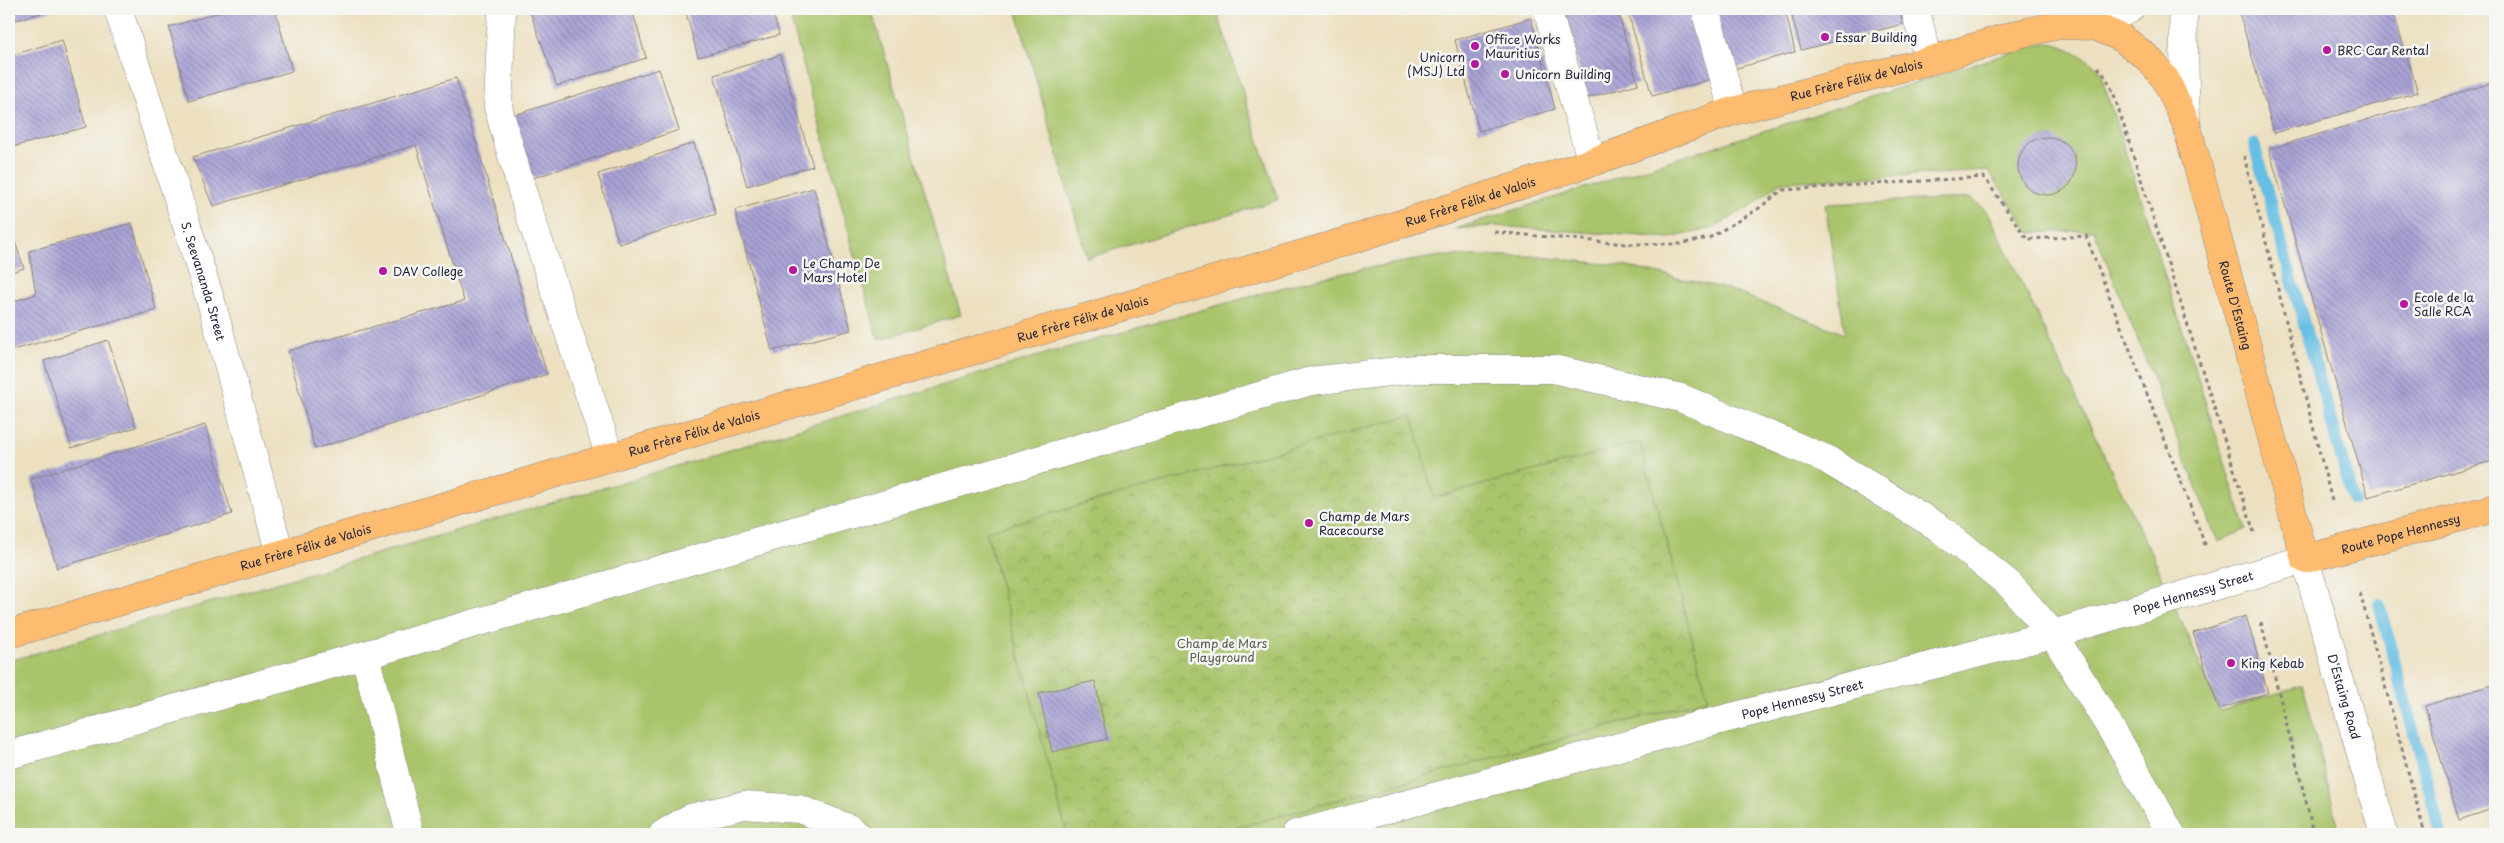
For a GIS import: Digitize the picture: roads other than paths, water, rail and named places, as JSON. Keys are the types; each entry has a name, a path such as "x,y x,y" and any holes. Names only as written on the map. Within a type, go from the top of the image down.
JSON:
{"main road":[{"name":"Rue Frère Félix de Valois","path":"9,634 1357,238 1592,162 1733,111 1929,61 2018,34 2059,25 2094,26 2122,38 2149,59"},
{"name":"Route D'Estaing","path":"2149,59 2166,80 2186,123 2305,559"},
{"name":"Route Pope Hennessy","path":"2305,559 2495,508"}],"street":[{"name":"S. Seevananda Street","path":"118,9 212,305 280,554"},
{"path":"502,9 498,107 523,194 610,457"},
{"path":"1547,9 1592,162"},
{"path":"1705,9 1733,111"},
{"path":"1915,9 1929,61"},
{"path":"2094,26 2130,9"},
{"path":"2183,9 2186,123"},
{"path":"9,755 365,655 1311,381 1425,369 1553,369 1681,398 1826,460 1938,527 2010,585 2053,634 2119,742 2171,834"},
{"name":"Pope Hennessy Street","path":"1296,834 1693,727 2053,634 2305,559"},
{"name":"D'Estaing Road","path":"2305,559 2384,834"},
{"path":"365,655 410,834"},
{"path":"663,834 690,818 744,804 799,809 851,829 857,834"}],"waterway":[{"path":"2254,144 2353,500"},
{"path":"2379,604 2441,834"}],"place":[{"name":"Essar Building","path":"1825,37"},
{"name":"Office Works Mauritius","path":"1475,46"},
{"name":"BRC Car Rental","path":"2327,50"},
{"name":"Unicorn (MSJ) Ltd","path":"1475,64"},
{"name":"Unicorn Building","path":"1505,74"},
{"name":"Le Champ De Mars Hotel","path":"793,270"},
{"name":"DAV College","path":"383,271"},
{"name":"Ecole de la Salle RCA","path":"2404,304"},
{"name":"Champ de Mars Racecourse","path":"1309,523"},
{"name":"King Kebab","path":"2231,663"}],"park label":[{"name":"Champ de Mars Playground","path":"1222,650"}]}
